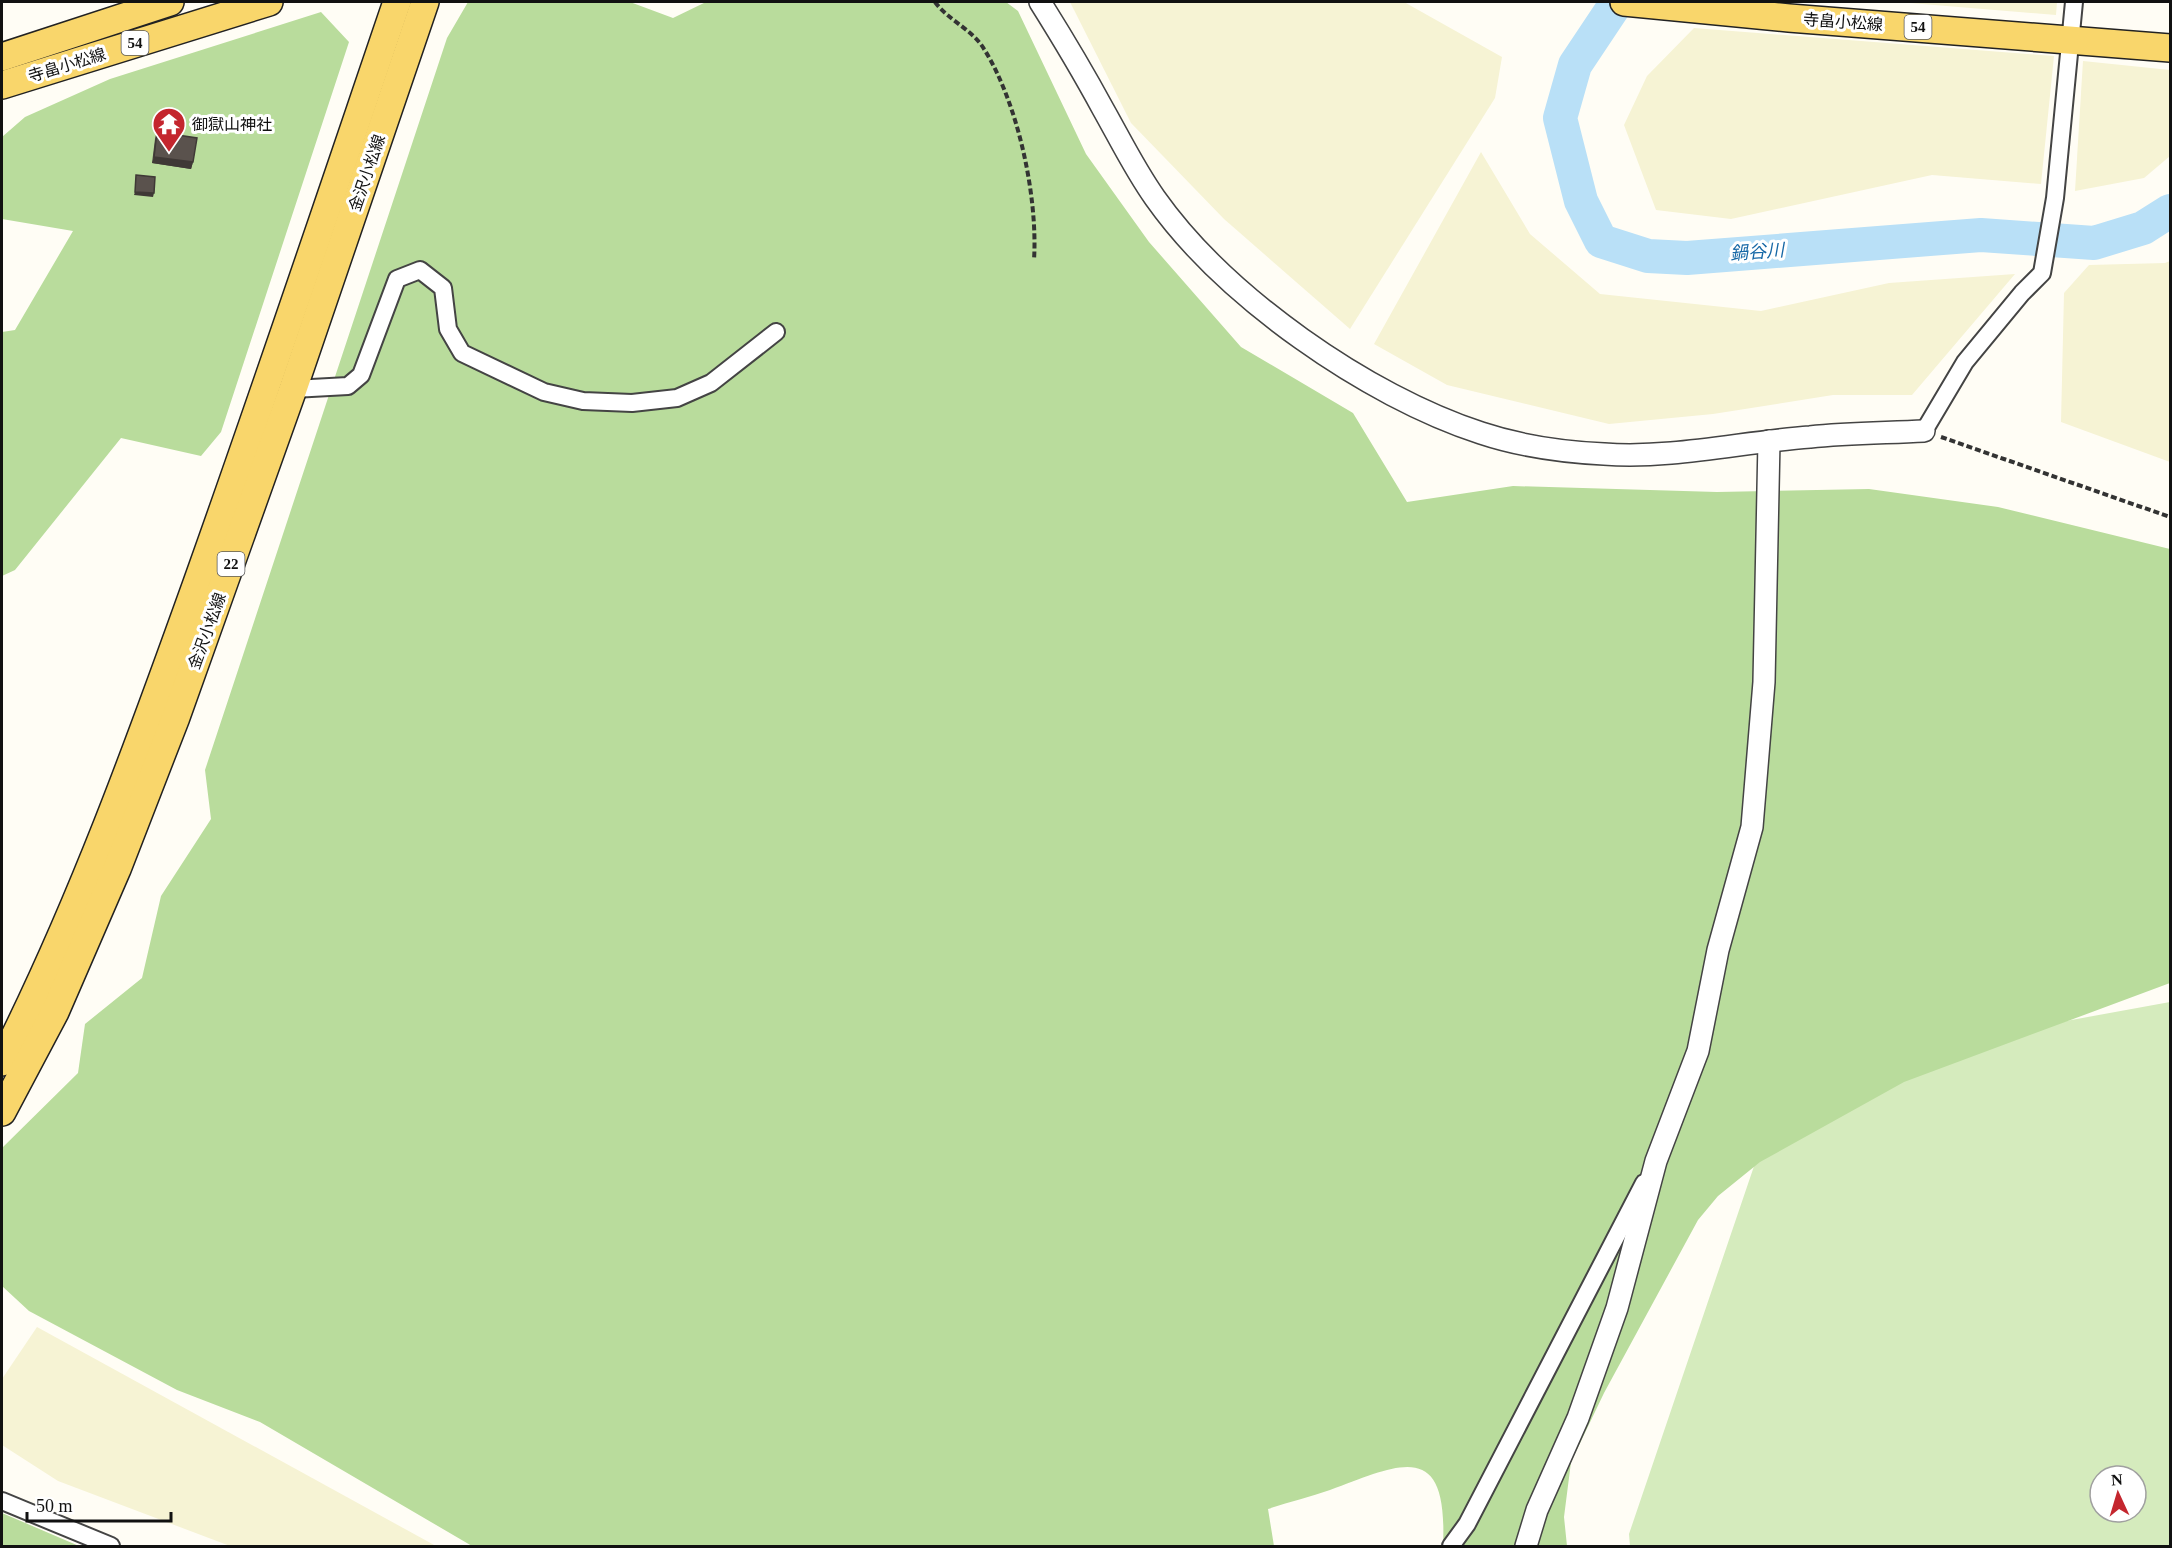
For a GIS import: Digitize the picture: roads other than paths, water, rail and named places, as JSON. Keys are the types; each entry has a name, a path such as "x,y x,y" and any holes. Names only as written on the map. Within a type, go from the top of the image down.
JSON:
{"main road":[{"name":"寺畠小松線","path":"2,57 170,2"},
{"name":"寺畠小松線","path":"2,85 269,2"},
{"name":"金沢小松線","path":"2,1062 59,938 138,750 397,2"},
{"name":"金沢小松線","path":"2,1112 55,1012 117,870 176,717 293,390 425,2"},
{"name":"寺畠小松線","path":"1624,2 2170,48"}],"street":[{"path":"1040,2 1149,189 1186,237 1254,300 1296,333 1378,388 1434,415 1482,434 1530,446 1606,454 1673,452 1768,441 1924,431 1965,362 2022,293 2042,273 2055,198 2074,2"},
{"path":"293,390 348,386 361,375 397,279 420,270 443,288 448,329 462,353 544,392 583,401 632,402 677,398 711,383 776,332"},
{"path":"1526,1546 1537,1510 1578,1418 1617,1308 1656,1161 1698,1051 1718,950 1752,827 1764,682 1768,441"},
{"path":"1451,1546 1467,1524 1656,1161"},
{"path":"2,1501 111,1546"}],"waterway":[{"name":"鍋谷川","path":"1617,2 1575,65 1560,118 1581,201 1601,241 1648,256 1687,258 1981,235 2094,243 2143,228 2170,211"}],"place":[{"name":"御獄山神社","path":"169,153"}]}
